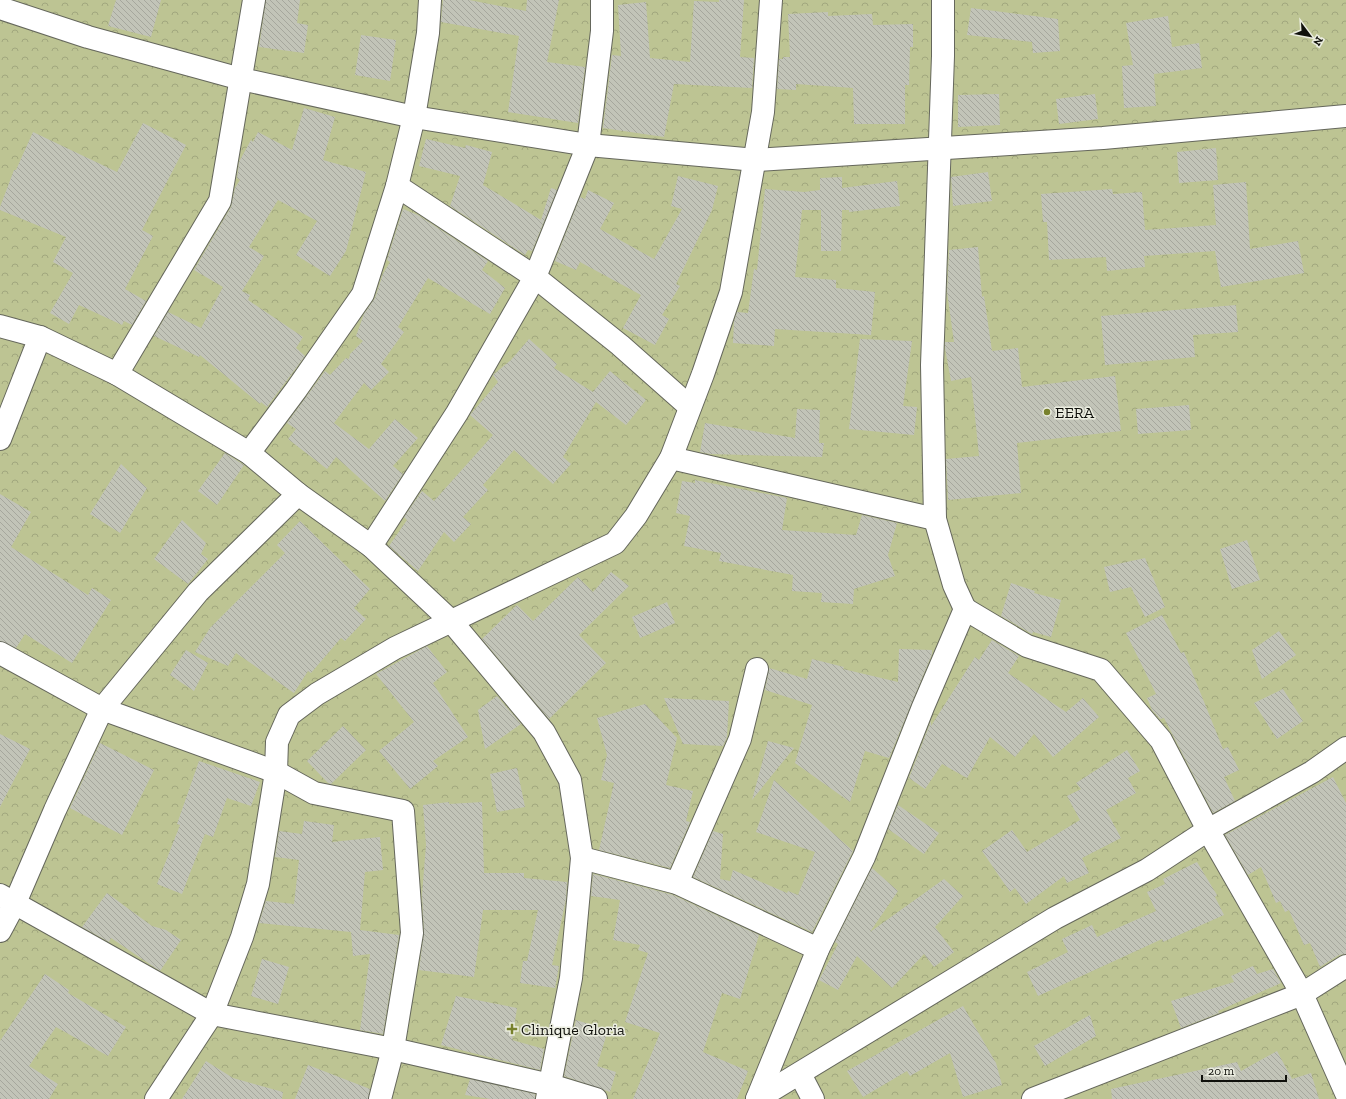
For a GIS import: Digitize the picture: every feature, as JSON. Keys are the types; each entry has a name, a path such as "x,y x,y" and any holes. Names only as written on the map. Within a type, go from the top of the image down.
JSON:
{"street":[{"path":"117,374 220,200 254,0"},
{"path":"249,452 296,390 363,294 397,186 414,117 428,33 430,0"},
{"path":"371,546 457,413 535,278 588,145 602,31 602,0"},
{"path":"156,1099 212,1014 242,937 258,884 276,772 277,742 289,715 317,694 369,663 451,621 615,543 636,516 672,458 731,292 756,160 763,112 771,0"},
{"path":"943,0 932,365 935,519 954,586 965,609 1028,646 1101,670 1161,740 1208,830 1302,994 1346,1093"},
{"path":"0,8 88,37 241,80 414,117 588,145 756,160 1103,138 1346,116"},
{"path":"397,186 535,278 620,345 690,407"},
{"path":"0,326 40,337 117,374 249,452 298,494 371,546 451,621 544,732 570,780 582,858 571,978 549,1092"},
{"path":"0,439 40,337"},
{"path":"672,458 935,519"},
{"path":"0,931 7,899 55,810 102,709 198,592 298,494"},
{"path":"757,1099 818,949 864,857 923,707 965,609"},
{"path":"0,653 102,709 276,772 314,793 403,811 412,933 393,1049 380,1099"},
{"path":"677,883 740,739 757,669"},
{"path":"757,1099 1055,918 1147,870 1208,830 1312,772 1346,748"},
{"path":"582,858 677,883 818,949"},
{"path":"7,899 212,1014 393,1049 549,1092 596,1099"},
{"path":"1033,1099 1302,994 1346,966"},
{"path":"800,1074 813,1099"}],"green space":[{"path":"0,0 1346,0 1346,1099 0,1099"}],"building":[{"path":"116,0 161,0 151,37 108,26"},
{"path":"266,0 300,0 297,23 308,25 304,53 259,47"},
{"path":"443,0 469,0 526,11 527,0 559,0 547,62 585,67 578,123 508,112 519,36 441,22"},
{"path":"719,0 744,0 740,57 754,58 752,88 674,84 664,137 603,128 612,55 621,56 618,5 646,2 650,58 690,62 694,1 719,2"},
{"path":"971,8 1058,19 1060,51 1033,53 1032,42 967,35"},
{"path":"828,12 828,16 872,14 873,25 913,24 913,47 910,47 909,85 905,85 905,124 854,124 853,88 796,84 796,90 777,89 779,59 783,59 783,57 790,57 788,14"},
{"path":"1168,16 1172,47 1199,43 1202,68 1154,74 1156,106 1124,108 1122,66 1133,65 1126,23"},
{"path":"361,35 396,40 390,81 355,75"},
{"path":"999,94 1000,125 958,127 958,95"},
{"path":"1095,94 1098,119 1059,124 1056,99"},
{"path":"304,108 335,117 323,160 366,172 346,251 330,276 296,255 317,221 278,200 249,247 264,256 242,291 250,295 248,300 303,337 296,348 305,356 267,407 261,402 260,404 200,355 199,357 154,336 168,312 201,328 223,287 194,270 231,207 235,188 240,180 237,178 239,162 251,140 253,142 258,132 292,150"},
{"path":"143,123 186,145 142,230 153,236 125,289 146,301 132,325 124,321 122,325 79,305 69,324 50,313 73,273 53,262 66,237 0,210 0,207 14,170 16,170 33,132 117,172"},
{"path":"426,139 465,148 466,145 492,152 483,185 541,220 551,188 557,190 532,251 528,250 525,255 450,206 460,176 419,166"},
{"path":"1216,148 1218,180 1179,183 1177,152"},
{"path":"988,172 992,201 953,206 951,177"},
{"path":"678,176 718,186 712,210 676,284 680,286 662,315 669,319 655,345 623,328 641,295 580,262 576,270 555,261 580,197 585,199 588,190 614,203 600,229 654,259 682,209 671,206"},
{"path":"842,177 842,188 897,181 900,206 849,212 849,210 842,210 841,251 821,251 821,210 802,210 795,277 836,280 836,288 875,292 871,335 775,329 774,346 733,343 734,321 737,312 748,313 754,269 757,270 765,189 804,192 820,190 820,178"},
{"path":"1246,182 1250,249 1298,241 1304,273 1221,287 1215,251 1144,256 1145,267 1107,271 1106,257 1049,260 1047,222 1043,222 1041,194 1112,189 1113,194 1142,192 1145,230 1216,225 1213,185"},
{"path":"403,209 418,215 488,261 482,270 505,288 490,314 428,278 398,327 404,332 381,364 389,372 371,390 364,383 334,423 369,449 395,419 418,438 393,466 403,474 385,501 336,457 327,469 288,439 296,429 287,423 325,371 330,375 346,358 349,359 350,354 363,341 356,336 364,314 375,298 383,274 390,262 387,260"},
{"path":"978,247 982,297 984,296 992,351 1018,348 1022,387 1115,376 1121,431 1017,443 1021,493 948,500 946,459 979,456 971,377 951,381 945,348 945,342 954,342 947,292 949,250"},
{"path":"1236,305 1238,332 1193,335 1195,357 1105,365 1101,316"},
{"path":"529,339 557,364 554,368 593,392 610,371 646,400 626,425 596,402 563,457 571,464 553,484 514,450 483,485 488,490 463,517 471,524 454,542 444,532 418,571 389,546 407,520 404,517 422,491 434,501 493,435 470,415 498,382 493,375 511,360"},
{"path":"860,339 912,341 903,406 917,407 914,435 849,429"},
{"path":"1189,405 1191,430 1138,434 1136,409"},
{"path":"797,409 820,410 819,443 824,443 822,457 710,454 700,452 705,423 795,438"},
{"path":"225,453 244,465 217,505 198,491"},
{"path":"121,464 147,488 120,533 90,514"},
{"path":"695,480 787,498 782,530 856,535 862,515 897,523 888,555 895,576 854,589 853,604 821,602 822,593 792,591 793,575 719,561 721,553 684,546 690,516 676,513 682,481 695,483"},
{"path":"0,494 31,512 11,547 88,595 92,588 111,600 72,663 25,634 16,648 0,641"},
{"path":"182,520 206,543 201,554 208,559 188,584 154,559"},
{"path":"300,521 370,589 354,608 366,619 345,641 341,638 311,673 308,671 294,693 236,653 228,666 195,652 210,628 285,553 277,545"},
{"path":"1247,540 1260,580 1232,589 1220,549"},
{"path":"1145,558 1165,607 1145,617 1131,587 1110,592 1104,567"},
{"path":"611,572 629,586 579,635 606,663 549,719 482,639 517,605 533,621 578,577 593,592"},
{"path":"1011,583 1035,591 1034,593 1061,600 1051,637 1033,632 1032,634 1001,616"},
{"path":"667,602 675,623 640,638 632,617"},
{"path":"1162,615 1181,653 1184,652 1223,749 1228,747 1239,770 1224,777 1235,801 1213,813 1164,718 1160,719 1152,710 1147,698 1156,694 1126,633"},
{"path":"1279,631 1296,655 1262,679 1252,650"},
{"path":"992,640 1019,656 1008,673 1066,712 1083,698 1099,717 1053,757 1034,734 1015,757 990,737 967,778 942,764 925,789 909,778 931,721 931,726 975,657 979,660"},
{"path":"427,646 447,672 433,683 468,737 433,761 438,766 410,789 379,751 414,722 376,674"},
{"path":"899,649 932,650 932,654 889,758 865,751 850,802 795,763 812,705 765,690 769,668 807,679 812,659 844,667 843,669 898,682"},
{"path":"186,650 208,663 194,691 170,675"},
{"path":"1283,689 1303,721 1277,739 1254,703"},
{"path":"497,696 521,724 485,749 478,710"},
{"path":"664,698 729,701 727,737 723,746 683,744"},
{"path":"645,704 677,738 666,785 693,791 686,821 690,822 670,868 599,850 614,783 601,780 607,755 597,718"},
{"path":"343,726 366,750 331,784 328,783 307,761"},
{"path":"0,734 30,749 0,807"},
{"path":"768,741 794,748 752,800"},
{"path":"100,743 154,770 122,835 70,808"},
{"path":"1127,750 1140,771 1128,778 1136,793 1106,810 1121,838 1082,858 1089,873 1067,883 1064,876 1026,904 1015,888 1010,892 982,851 1012,830 1027,852 1080,820 1067,796 1081,789 1076,783"},
{"path":"199,761 260,782 251,806 227,798 213,837 205,834 182,894 157,884 180,825 177,824"},
{"path":"517,768 525,807 497,812 490,774"},
{"path":"1333,777 1346,803 1346,954 1339,955 1320,967 1310,943 1304,945 1289,910 1285,912 1280,901 1276,903 1261,867 1248,875 1225,835"},
{"path":"774,780 853,851 812,932 693,877 713,831 723,834 720,879 730,881 733,870 787,893 788,891 798,895 815,852 756,832"},
{"path":"449,802 449,804 482,802 484,873 524,873 524,878 567,882 566,899 552,965 559,966 555,988 520,983 523,961 527,961 538,910 483,910 474,977 419,970 424,932 422,895 426,845 423,805"},
{"path":"898,805 939,833 924,854 888,829"},
{"path":"304,821 334,825 332,842 380,837 383,870 365,872 360,930 399,935 383,1034 360,1030 370,954 353,956 351,932 259,923 266,901 294,904 299,860 275,857 279,831 302,834"},
{"path":"1197,862 1217,895 1215,897 1224,915 1163,942 1162,939 1038,996 1027,972 1068,952 1062,939 1092,925 1097,937 1156,911 1147,892 1165,884 1163,879"},
{"path":"872,868 898,891 870,932 944,879 963,896 935,927 954,952 934,967 924,954 892,988 857,956 838,990 819,980 838,944 835,942"},
{"path":"593,874 673,895 759,935 740,999 722,993 703,1052 748,1071 737,1099 633,1099 660,1033 625,1022 648,953 638,950 640,945 613,940 620,900 591,896"},
{"path":"107,893 152,926 166,930 181,940 160,971 111,938 109,942 82,927"},
{"path":"262,959 289,967 278,1004 251,996"},
{"path":"1253,966 1257,974 1273,969 1281,983 1218,1011 1219,1013 1181,1028 1171,1001 1234,982 1231,976"},
{"path":"45,974 69,990 68,993 126,1027 108,1056 56,1027 29,1066 58,1084 49,1099 0,1099 0,1041"},
{"path":"456,996 517,1008 512,1040 544,1049 540,1070 441,1045"},
{"path":"963,1006 996,1063 1002,1085 963,1097 950,1053 910,1076 907,1071 863,1097 847,1071"},
{"path":"1090,1015 1096,1036 1045,1066 1034,1046"},
{"path":"576,1020 608,1030 597,1066 616,1072 610,1092 564,1076"},
{"path":"1277,1051 1292,1079 1311,1073 1319,1099 1112,1099 1111,1089 1237,1062 1241,1071"},
{"path":"206,1061 233,1078 283,1092 282,1099 182,1099"},
{"path":"308,1065 370,1089 368,1099 295,1099"},
{"path":"470,1079 535,1094 535,1099 490,1099 465,1095"}],"place":[{"name":"EERA","path":"1047,412"},
{"name":"Clinique Gloria","path":"512,1029"}]}
